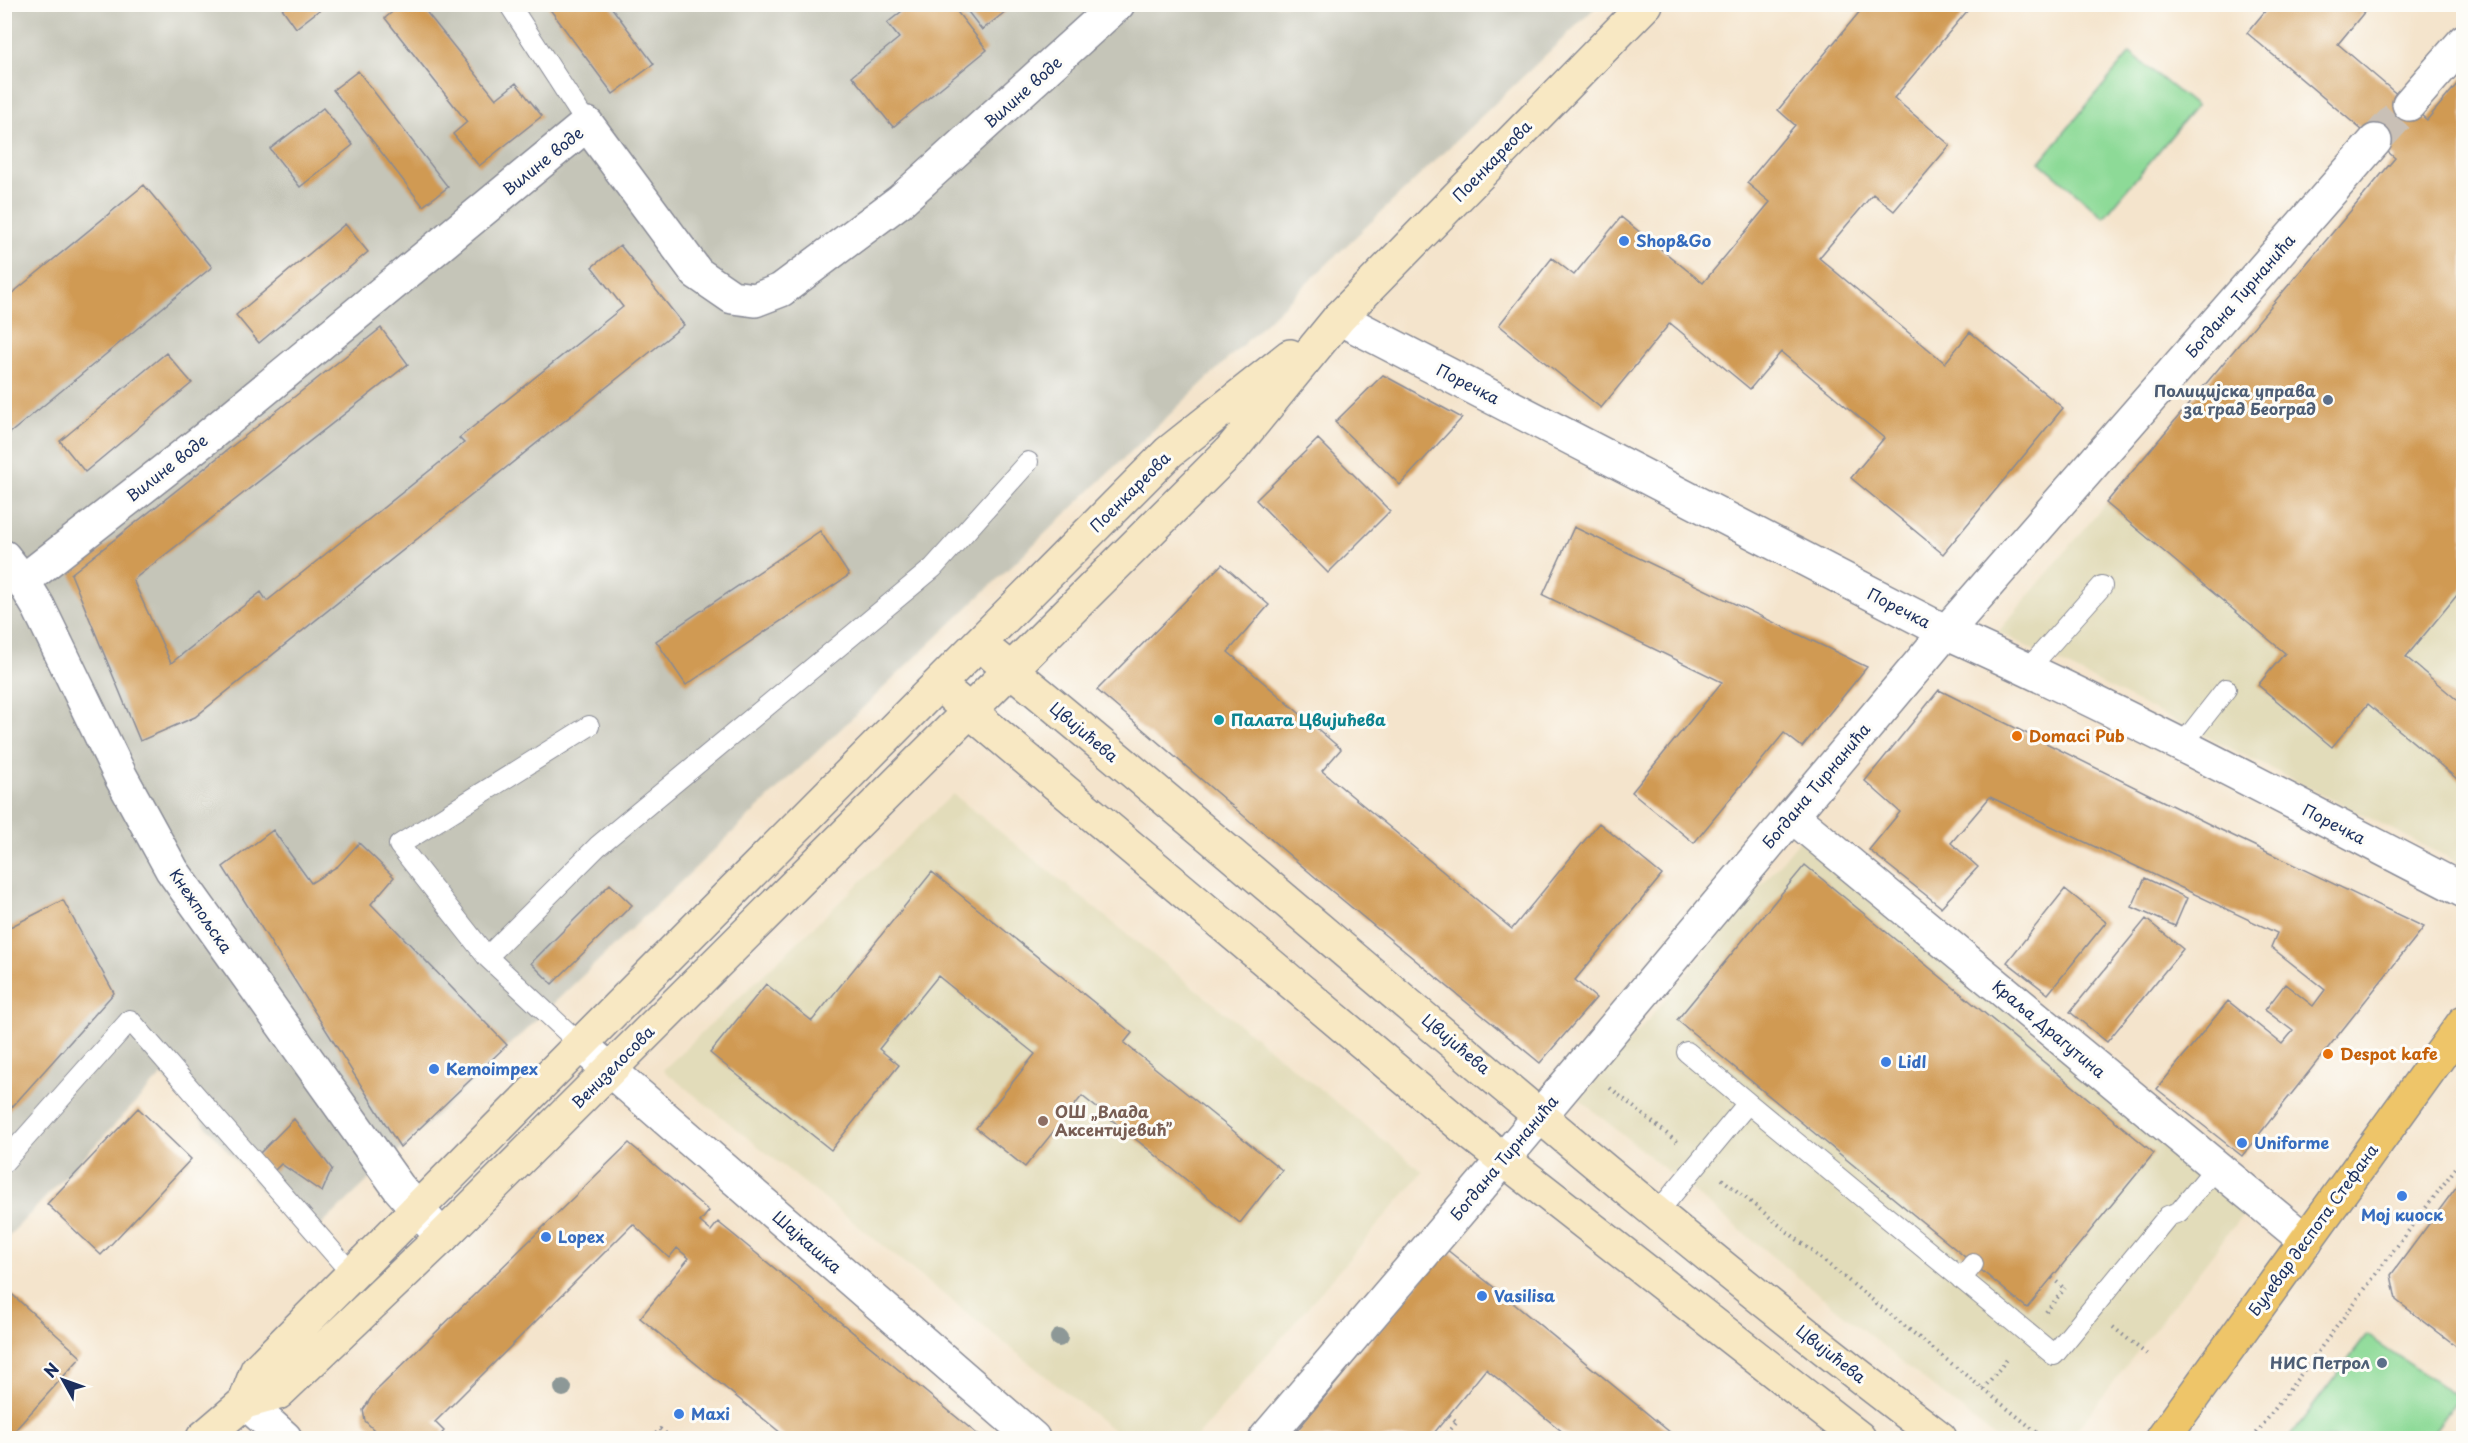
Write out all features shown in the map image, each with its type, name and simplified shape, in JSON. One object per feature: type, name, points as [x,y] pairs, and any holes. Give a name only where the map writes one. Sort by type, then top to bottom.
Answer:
[{"type":"main road","name":"Булевар деспота Стефана","points":[[2163,1438],[2463,1022]]},
{"type":"street","name":"Вилине воде","points":[[14,569],[206,438],[587,124],[697,273],[732,297],[755,300],[780,290],[900,201],[1118,4]]},
{"type":"street","name":"Поенкареова","points":[[969,711],[1231,450],[1339,318],[1646,4]]},
{"type":"street","points":[[2409,104],[2463,40]]},
{"type":"street","name":"Богдана Тирнанића","points":[[1266,1438],[1956,621],[2375,141]]},
{"type":"street","name":"Поенкареова","points":[[938,683],[1169,452],[1339,318]]},
{"type":"street","name":"Поречка","points":[[1339,318],[1956,621],[2028,669],[2182,745],[2463,891]]},
{"type":"street","name":"Кнежпољска","points":[[14,569],[39,608],[121,777],[172,870],[417,1210],[442,1237]]},
{"type":"street","name":"Цвијићева","points":[[978,643],[1657,1213],[1831,1356],[1940,1438]]},
{"type":"street","points":[[938,683],[1503,1160],[1859,1438]]},
{"type":"street","name":"Венизелосова","points":[[245,1402],[257,1370],[938,683]]},
{"type":"street","name":"Венизелосова","points":[[203,1438],[245,1402],[278,1393],[442,1237],[969,711]]},
{"type":"street","name":"Краља Драгутина","points":[[1791,816],[2306,1241]]},
{"type":"street","name":"Шајкашка","points":[[581,1045],[1033,1438]]},
{"type":"street","points":[[245,1402],[285,1438]]},
{"type":"lane","points":[[509,4],[587,124]]},
{"type":"lane","points":[[487,957],[598,846],[933,568],[1028,462]]},
{"type":"lane","points":[[2028,669],[2102,586]]},
{"type":"lane","points":[[2182,745],[2226,689]]},
{"type":"lane","points":[[581,1045],[487,957],[399,845],[589,726]]},
{"type":"lane","points":[[4,1161],[130,1020],[353,1275]]},
{"type":"lane","points":[[1687,1052],[1748,1103],[1967,1271],[2054,1355],[2169,1216],[2170,1204],[2211,1163]]},
{"type":"lane","points":[[1657,1213],[1748,1103]]},
{"type":"path","points":[[2253,1438],[2463,1158]]},
{"type":"path","points":[[1443,1438],[1458,1422],[1449,1415]]},
{"type":"path","points":[[652,1438],[660,1429],[672,1438]]},
{"type":"shaded area","points":[[5,5],[1598,5],[305,1241],[162,1075],[5,1240]]},
{"type":"shaded area","name":"Полицијска управа за град Београд","points":[[2463,77],[2463,865],[1998,632]]},
{"type":"shaded area","name":"ОШ „Влада Аксентијевић”","points":[[953,794],[1423,1172],[1196,1438],[1123,1438],[663,1070]]},
{"type":"shaded area","points":[[1800,840],[2246,1210],[2071,1438],[1996,1438],[1580,1100]]},
{"type":"green space","points":[[2130,53],[2196,106],[2104,217],[2040,162]]},
{"type":"green space","name":"НИС Петрол","points":[[2367,1335],[2459,1398],[2429,1438],[2289,1438]]},
{"type":"building","points":[[279,4],[327,4],[296,28]]},
{"type":"building","points":[[402,4],[420,4],[496,99],[516,83],[542,116],[479,166],[453,134],[467,122],[385,18]]},
{"type":"building","points":[[546,4],[609,4],[654,64],[613,94]]},
{"type":"building","points":[[911,4],[951,4],[987,50],[893,127],[852,76],[899,38],[887,23]]},
{"type":"building","points":[[962,4],[1015,4],[982,30]]},
{"type":"building","points":[[1866,4],[1973,4],[1894,98],[1950,145],[1894,211],[1873,194],[1819,258],[1945,363],[1970,332],[2063,408],[1943,554],[1851,478],[1884,438],[1781,352],[1750,389],[1670,323],[1601,408],[1499,325],[1552,258],[1574,275],[1621,217],[1703,283],[1770,202],[1747,183],[1795,125],[1778,110]]},
{"type":"building","name":"Полицијска управа за град Београд","points":[[2271,4],[2371,4],[2338,44],[2427,120],[2463,77],[2463,588],[2406,657],[2463,705],[2463,784],[2368,704],[2332,747],[2258,685],[2285,653],[2106,503],[2395,158],[2247,33]]},
{"type":"building","points":[[358,71],[448,187],[423,206],[333,90]]},
{"type":"building","points":[[323,108],[353,145],[300,187],[270,149]]},
{"type":"building","points":[[144,185],[212,267],[4,438],[4,300]]},
{"type":"building","points":[[345,224],[368,252],[259,343],[236,315]]},
{"type":"building","points":[[620,245],[684,325],[195,717],[140,741],[71,574],[381,328],[408,364],[133,580],[171,663],[261,592],[267,601],[464,443],[459,438],[623,307],[592,267]]},
{"type":"building","points":[[166,353],[192,383],[85,472],[60,441]]},
{"type":"building","points":[[1383,375],[1462,418],[1400,485],[1335,422]]},
{"type":"building","points":[[1318,439],[1390,511],[1328,573],[1256,500]]},
{"type":"building","points":[[1574,527],[1867,667],[1802,747],[1784,733],[1694,843],[1632,792],[1722,682],[1543,595]]},
{"type":"building","points":[[820,531],[849,575],[686,685],[656,641]]},
{"type":"building","points":[[1222,564],[1269,605],[1228,652],[1341,749],[1322,771],[1512,929],[1599,823],[1662,875],[1575,980],[1596,998],[1540,1063],[1322,883],[1097,690]]},
{"type":"building","points":[[1939,690],[2221,830],[2424,927],[2242,1156],[2157,1089],[2228,1001],[2282,1044],[2293,1031],[2265,1010],[2285,984],[2313,1006],[2325,990],[2271,947],[2277,933],[1990,797],[1951,843],[1978,867],[1941,907],[1869,850],[1900,812],[1865,781]]},
{"type":"building","points":[[273,830],[311,883],[338,866],[359,843],[394,877],[371,904],[507,1045],[400,1147],[223,867]]},
{"type":"building","name":"Lidl","points":[[1805,865],[2154,1153],[2027,1308],[1677,1020]]},
{"type":"building","points":[[932,872],[1132,1033],[1124,1043],[1282,1170],[1240,1223],[1082,1096],[1025,1167],[976,1128],[1035,1054],[938,976],[879,1049],[899,1065],[831,1150],[710,1053],[766,984],[812,1021]]},
{"type":"building","points":[[2145,878],[2187,898],[2175,926],[2132,907]]},
{"type":"building","points":[[610,884],[632,905],[552,984],[531,963]]},
{"type":"building","points":[[2065,889],[2106,922],[2048,994],[2007,962]]},
{"type":"building","points":[[63,900],[114,993],[4,1116],[4,930]]},
{"type":"building","points":[[2146,919],[2183,949],[2107,1042],[2070,1012]]},
{"type":"building","points":[[138,1108],[191,1159],[101,1255],[47,1204]]},
{"type":"building","points":[[294,1119],[332,1169],[322,1192],[281,1164],[274,1171],[256,1157]]},
{"type":"building","points":[[629,1143],[709,1211],[700,1222],[711,1231],[718,1222],[982,1438],[787,1438],[640,1318],[689,1258],[677,1248],[669,1258],[633,1224],[435,1422],[444,1431],[438,1438],[382,1438],[365,1421],[363,1410],[375,1392]]},
{"type":"building","points":[[2463,1178],[2463,1351],[2396,1300],[2391,1275]]},
{"type":"building","points":[[1446,1249],[1677,1438],[1570,1438],[1486,1369],[1430,1438],[1291,1438]]},
{"type":"building","points":[[4,1287],[81,1357],[8,1438],[4,1438]]},
{"type":"tunnel","points":[[2375,141],[2409,104]]},
{"type":"place","name":"Shop&Go","points":[[1624,241]]},
{"type":"place","name":"Полицијска управа за град Београд","points":[[2328,400]]},
{"type":"place","name":"Палата Цвијићева","points":[[1219,720]]},
{"type":"place","name":"Domaci Pub","points":[[2017,736]]},
{"type":"place","name":"Despot kafe","points":[[2328,1054]]},
{"type":"place","name":"Lidl","points":[[1886,1062]]},
{"type":"place","name":"Kemoimpex","points":[[434,1069]]},
{"type":"place","name":"ОШ „Влада Аксентијевић”","points":[[1043,1121]]},
{"type":"place","name":"Uniforme","points":[[2242,1143]]},
{"type":"place","name":"Мој киоск","points":[[2402,1196]]},
{"type":"place","name":"Lopex","points":[[546,1237]]},
{"type":"place","name":"Vasilisa","points":[[1482,1296]]},
{"type":"place","name":"НИС Петрол","points":[[2382,1363]]},
{"type":"place","name":"Maxi","points":[[679,1414]]}]
